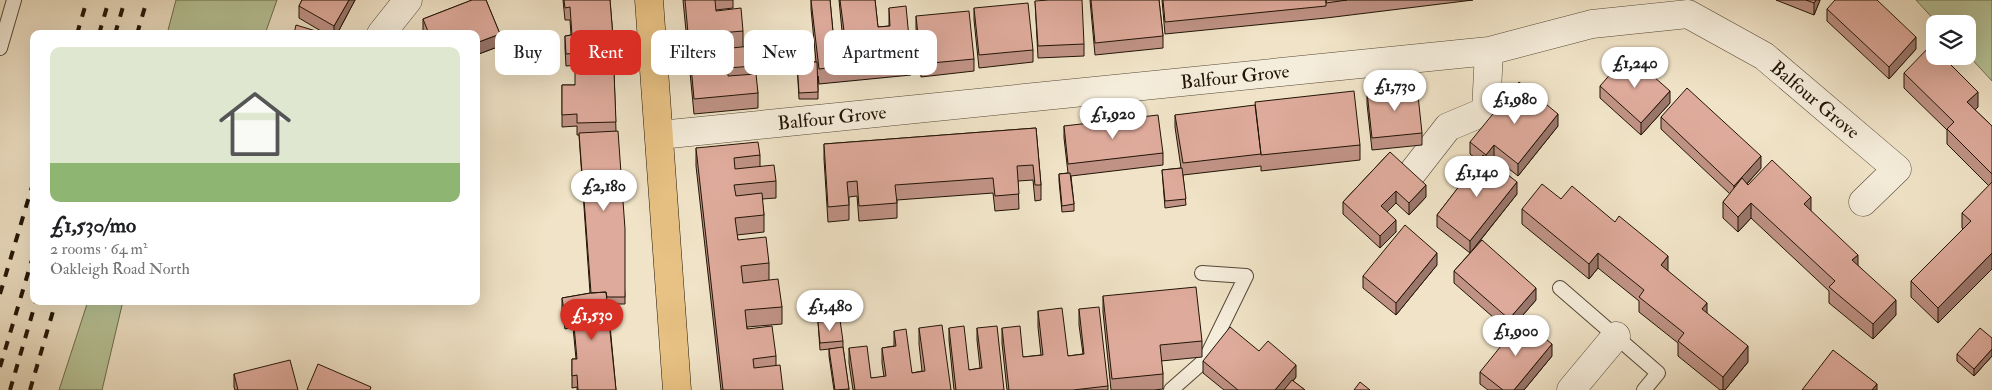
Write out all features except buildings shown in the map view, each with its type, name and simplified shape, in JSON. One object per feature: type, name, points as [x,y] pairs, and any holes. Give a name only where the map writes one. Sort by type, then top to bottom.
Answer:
[{"type":"main road","points":[[649,0],[677,390]]},
{"type":"street","points":[[384,30],[408,0]]},
{"type":"street","name":"Balfour Grove","points":[[660,135],[1489,52],[1592,24],[1691,7],[1764,56],[1897,169],[1863,202]]},
{"type":"street","points":[[1409,177],[1448,127],[1486,111],[1489,52]]},
{"type":"street","points":[[1571,390],[1616,336]]},
{"type":"lane","points":[[0,48],[14,0]]},
{"type":"lane","points":[[1171,390],[1205,360],[1246,276],[1202,274]]},
{"type":"lane","points":[[1560,288],[1658,373],[1644,390]]},
{"type":"green space","points":[[176,0],[277,0],[266,30],[168,30]]},
{"type":"green space","points":[[1916,0],[1992,0],[1992,81],[1976,64],[1976,15],[1930,15]]},
{"type":"green space","points":[[87,305],[122,305],[102,390],[59,390]]},
{"type":"railway","points":[[78,30],[87,0]]},
{"type":"railway","points":[[100,30],[109,0]]},
{"type":"railway","points":[[116,30],[125,0]]},
{"type":"railway","points":[[138,30],[147,0]]},
{"type":"railway","points":[[0,294],[30,193]]},
{"type":"railway","points":[[0,367],[30,266]]},
{"type":"railway","points":[[10,390],[35,305]]},
{"type":"railway","points":[[30,390],[55,305]]}]
